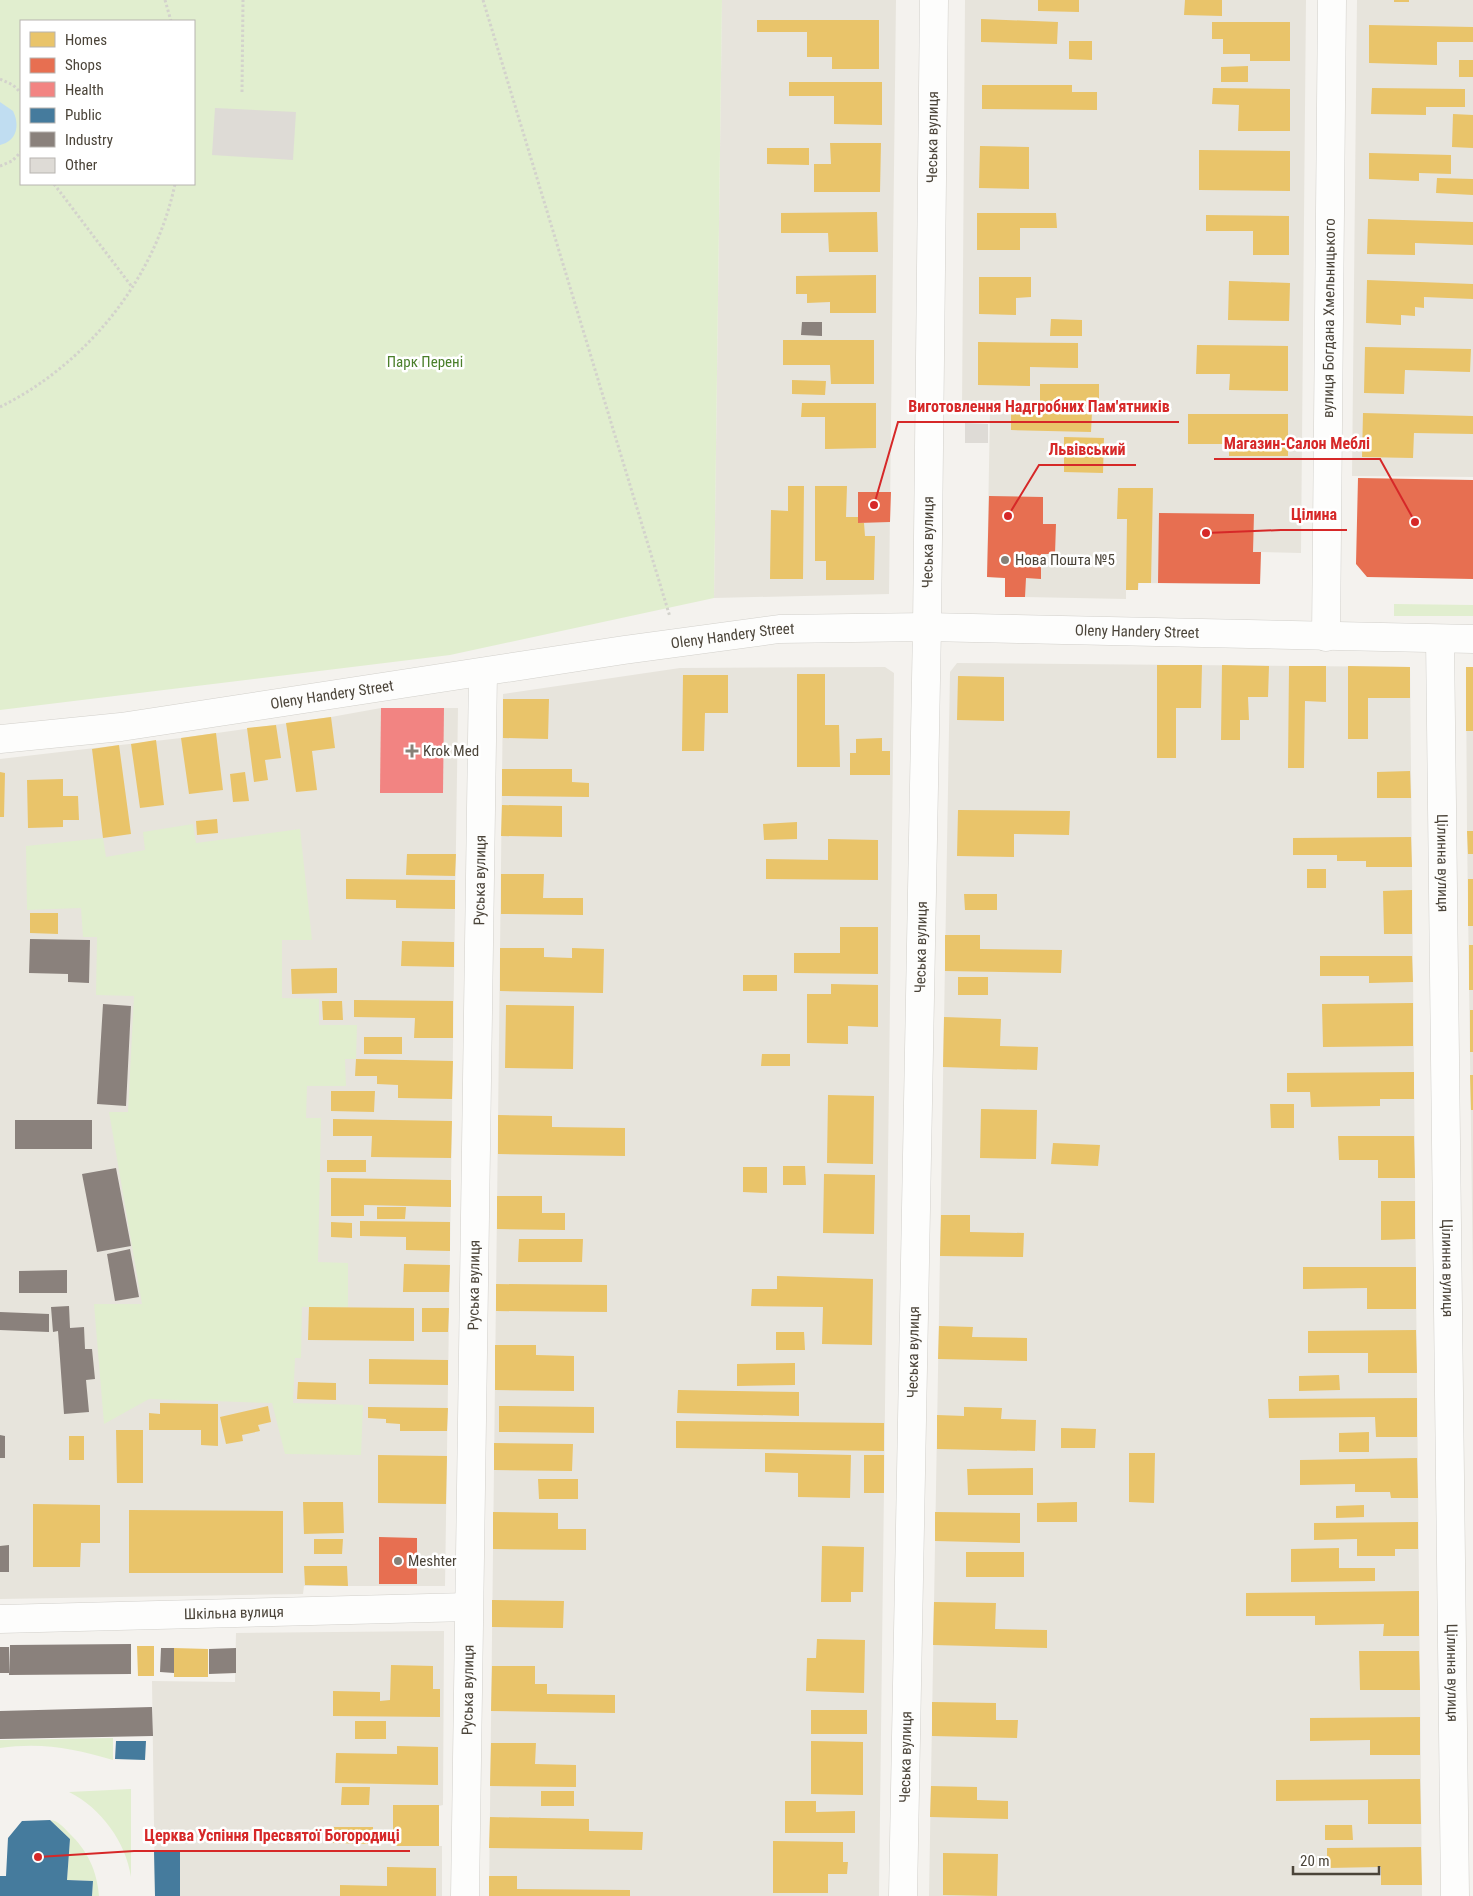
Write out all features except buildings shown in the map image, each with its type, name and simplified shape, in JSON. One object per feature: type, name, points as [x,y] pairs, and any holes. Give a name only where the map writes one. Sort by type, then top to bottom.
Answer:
[{"type":"street","name":"Чеська вулиця","points":[[903,1896],[926,627],[934,0]]},
{"type":"street","name":"вулиця Богдана Хмельницького","points":[[1326,638],[1332,0]]},
{"type":"street","name":"Oleny Handery Street","points":[[0,739],[121,727],[678,642],[779,629],[926,627],[1326,638],[1473,639]]},
{"type":"street","name":"Цілинна вулиця","points":[[1440,639],[1455,1896]]},
{"type":"street","name":"Руська вулиця","points":[[465,1896],[483,673]]},
{"type":"street","name":"Шкільна вулиця","points":[[0,1619],[468,1607]]},
{"type":"path","points":[[165,0],[171,20]]},
{"type":"path","points":[[242,92],[243,0]]},
{"type":"path","points":[[484,0],[678,642]]},
{"type":"path","points":[[0,79],[13,85],[20,92]]},
{"type":"path","points":[[0,166],[12,160],[20,153]]},
{"type":"path","points":[[55,185],[132,287]]},
{"type":"path","points":[[0,407],[48,378],[103,328],[145,266],[160,232],[175,185]]},
{"type":"shaded area","points":[[722,0],[896,0],[889,594],[714,598]]},
{"type":"shaded area","points":[[965,0],[1306,0],[1301,553],[1261,552],[1260,584],[1139,583],[1138,590],[1126,590],[1126,599],[1005,597],[1005,578],[987,577],[990,410],[962,410]]},
{"type":"shaded area","points":[[1357,0],[1473,0],[1473,477],[1352,476]]},
{"type":"shaded area","points":[[957,663],[1410,667],[1422,1896],[929,1896],[950,672]]},
{"type":"shaded area","points":[[885,667],[894,673],[879,1896],[489,1896],[503,694],[680,668]]},
{"type":"shaded area","points":[[1466,667],[1473,667],[1473,1283],[1467,831]]},
{"type":"shaded area","points":[[381,708],[458,708],[445,1586],[304,1586],[303,1594],[0,1599],[0,759],[181,738]]},
{"type":"shaded area","points":[[444,1631],[443,1805],[439,1806],[439,1846],[442,1846],[442,1896],[155,1896],[152,1681],[235,1682],[236,1633]]},
{"type":"green space","name":"Парк Перені","points":[[0,0],[722,0],[714,598],[450,655],[0,710]]},
{"type":"green space","points":[[1394,604],[1473,605],[1473,616],[1394,616]]},
{"type":"green space","points":[[193,824],[196,843],[300,829],[312,940],[282,940],[282,998],[319,999],[319,1025],[357,1025],[356,1059],[345,1059],[346,1086],[307,1086],[306,1118],[321,1118],[318,1262],[348,1263],[348,1307],[302,1307],[301,1358],[295,1358],[293,1403],[363,1405],[361,1455],[285,1454],[272,1403],[149,1399],[104,1424],[94,1304],[142,1304],[109,1112],[128,1112],[134,996],[96,995],[97,937],[83,937],[81,908],[27,910],[26,846],[103,838],[106,857],[145,850],[143,832]]},
{"type":"green space","points":[[113,1738],[113,1760],[57,1747],[15,1746],[0,1748],[0,1740]]},
{"type":"green space","points":[[131,1789],[131,1877],[124,1851],[110,1827],[91,1807],[69,1792]]},
{"type":"green space","points":[[50,1820],[63,1827],[86,1854],[94,1870],[99,1896],[92,1896],[93,1881],[67,1880],[70,1839]]},
{"type":"water","points":[[0,102],[13,111],[16,127],[10,140],[0,145]]},
{"type":"place","name":"Виготовлення Надгробних Пам'ятників","points":[[874,505]]},
{"type":"place","name":"Львівський","points":[[1008,516]]},
{"type":"place","name":"Магазин-Салон Меблі","points":[[1415,522]]},
{"type":"place","name":"Цілина","points":[[1206,533]]},
{"type":"place","name":"Нова Пошта №5","points":[[1005,560]]},
{"type":"place","name":"Krok Med","points":[[412,751]]},
{"type":"place","name":"Meshter","points":[[398,1561]]},
{"type":"place","name":"Церква Успіння Пресвятої Богородиці","points":[[38,1857]]}]
